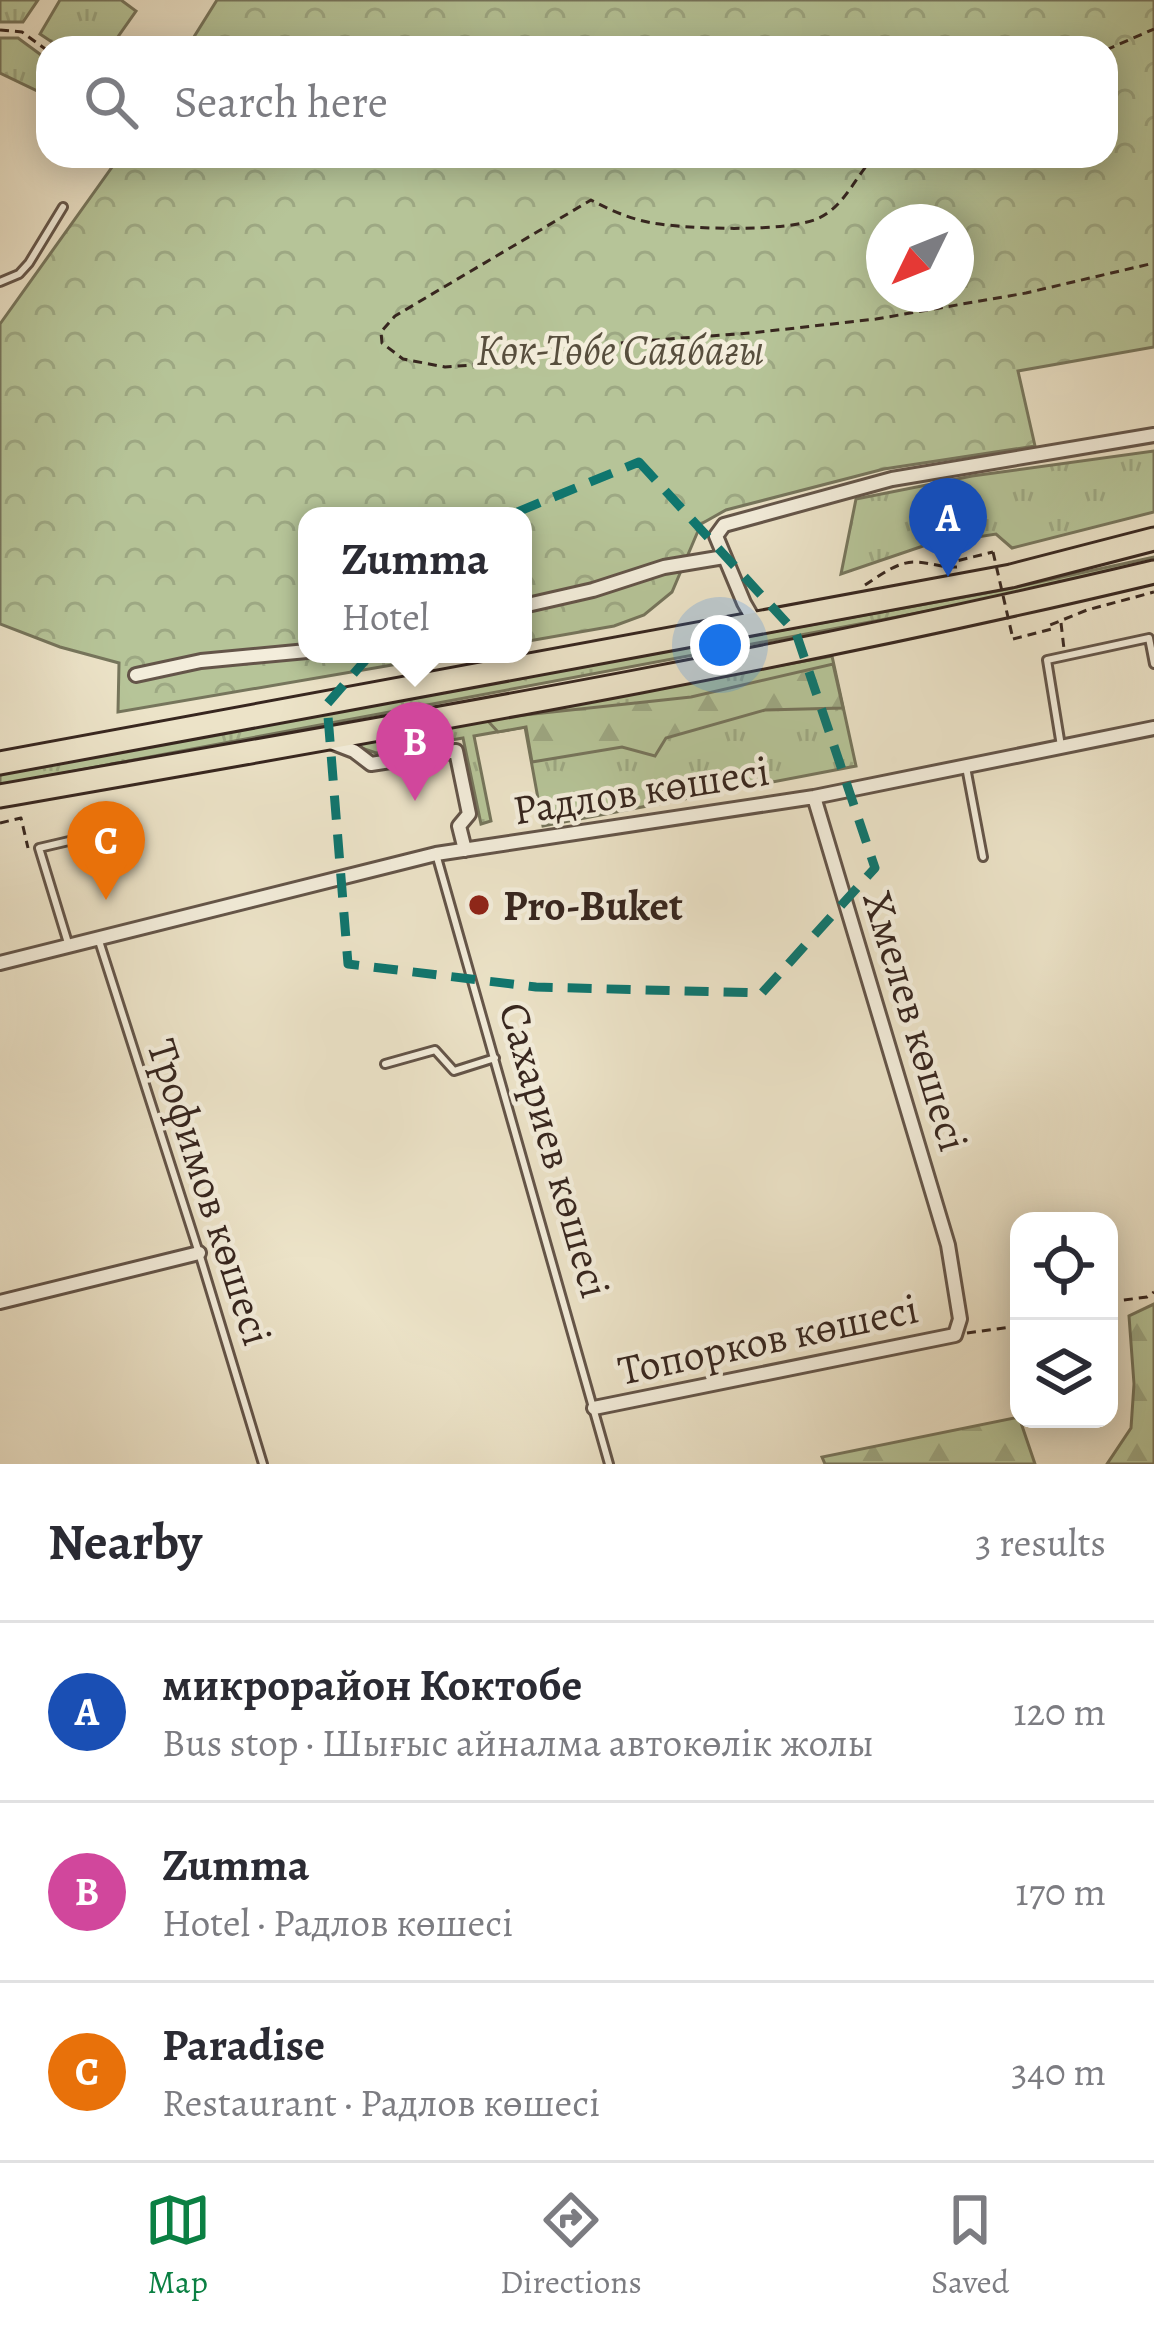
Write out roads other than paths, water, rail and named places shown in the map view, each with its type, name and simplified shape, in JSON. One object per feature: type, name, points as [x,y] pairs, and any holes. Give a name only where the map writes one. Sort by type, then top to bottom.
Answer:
[{"type":"main road","points":[[0,763],[1011,576],[1154,539]]},
{"type":"main road","points":[[0,796],[751,660],[1154,572]]},
{"type":"street","points":[[754,622],[716,536],[724,525],[892,479],[1154,435]]},
{"type":"street","points":[[532,604],[664,567],[724,557]]},
{"type":"street","points":[[136,674],[298,652]]},
{"type":"street","name":"Радлов көшесі","points":[[0,963],[436,854],[814,797],[1154,728]]},
{"type":"street","points":[[321,738],[371,764],[456,751],[470,814],[459,826],[466,850]]},
{"type":"street","name":"Хмелев көшесі","points":[[814,797],[948,1245],[960,1319],[955,1335]]},
{"type":"street","points":[[0,1302],[199,1253]]},
{"type":"street","name":"Топорков көшесі","points":[[594,1408],[955,1335]]},
{"type":"lane","points":[[0,282],[19,274],[29,263],[63,207]]},
{"type":"lane","points":[[1061,748],[1047,659],[1149,638],[1154,664]]},
{"type":"lane","points":[[966,766],[983,857]]},
{"type":"lane","points":[[69,946],[39,848],[99,834]]},
{"type":"lane","name":"Сахариев көшесі","points":[[436,854],[609,1464]]},
{"type":"lane","name":"Трофимов көшесі","points":[[98,939],[262,1464]]},
{"type":"lane","points":[[385,1064],[435,1051],[454,1070],[494,1058]]},
{"type":"place","name":"микрорайон Коктобе","points":[[948,577]]},
{"type":"place","name":"Zumma","points":[[415,801]]},
{"type":"place","name":"Paradise","points":[[106,900]]},
{"type":"place","name":"Pro-Buket","points":[[479,905]]},
{"type":"park label","name":"Көк-Төбе Саябағы","points":[[620,349]]}]
